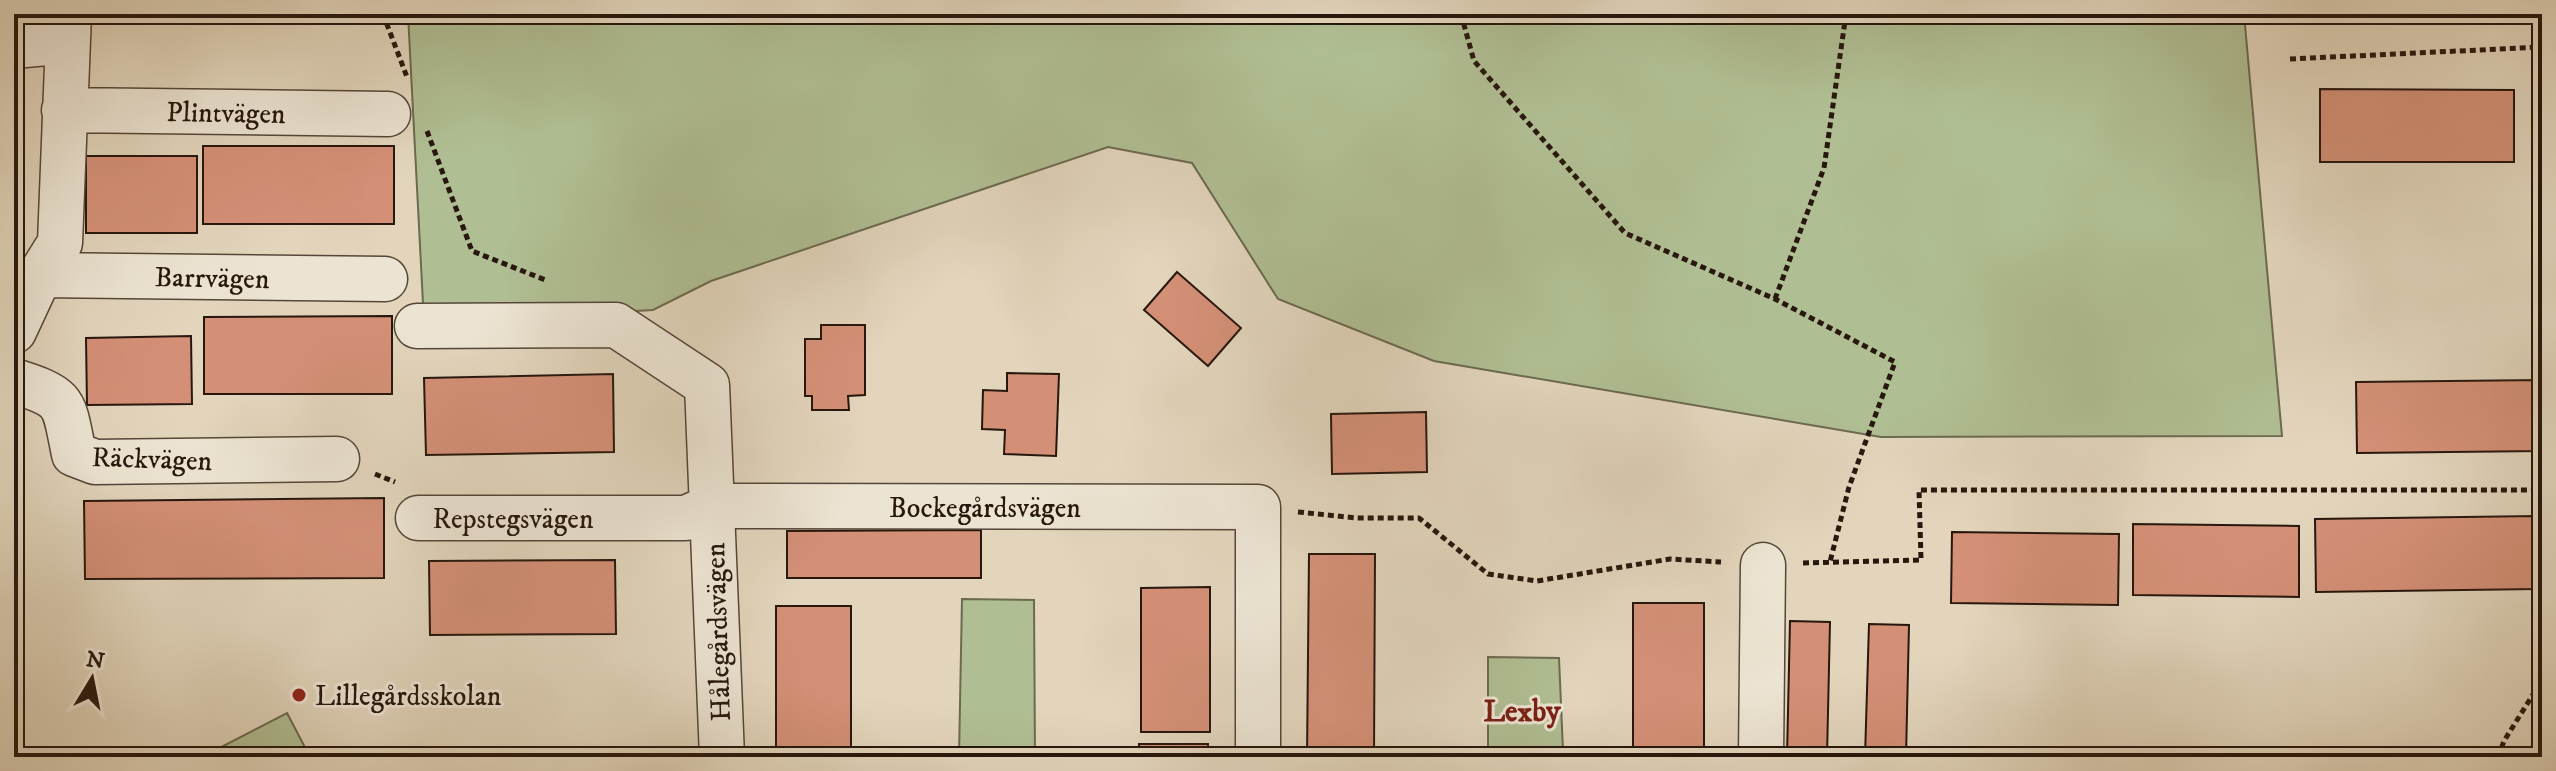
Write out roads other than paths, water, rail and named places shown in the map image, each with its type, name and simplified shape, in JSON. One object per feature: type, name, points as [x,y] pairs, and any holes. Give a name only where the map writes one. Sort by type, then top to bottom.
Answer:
[{"type":"street","points":[[14,46],[68,28],[60,243],[40,275],[14,331]]},
{"type":"street","name":"Plintvägen","points":[[64,110],[408,109]]},
{"type":"street","name":"Barrvägen","points":[[40,275],[385,279]]},
{"type":"street","name":"Hålegårdsvägen","points":[[417,326],[616,325],[707,385],[722,757]]},
{"type":"street","name":"Räckvägen","points":[[14,381],[56,398],[64,409],[74,454],[95,462],[337,459]]},
{"type":"street","name":"Bockegårdsvägen","points":[[713,506],[1258,507],[1258,757]]},
{"type":"street","name":"Repstegsvägen","points":[[418,518],[686,518],[713,506]]},
{"type":"street","points":[[1761,757],[1763,565]]},
{"type":"place","name":"Lillegårdsskolan","points":[[299,695]]},
{"type":"district","name":"Lexby","points":[[1522,711]]}]
